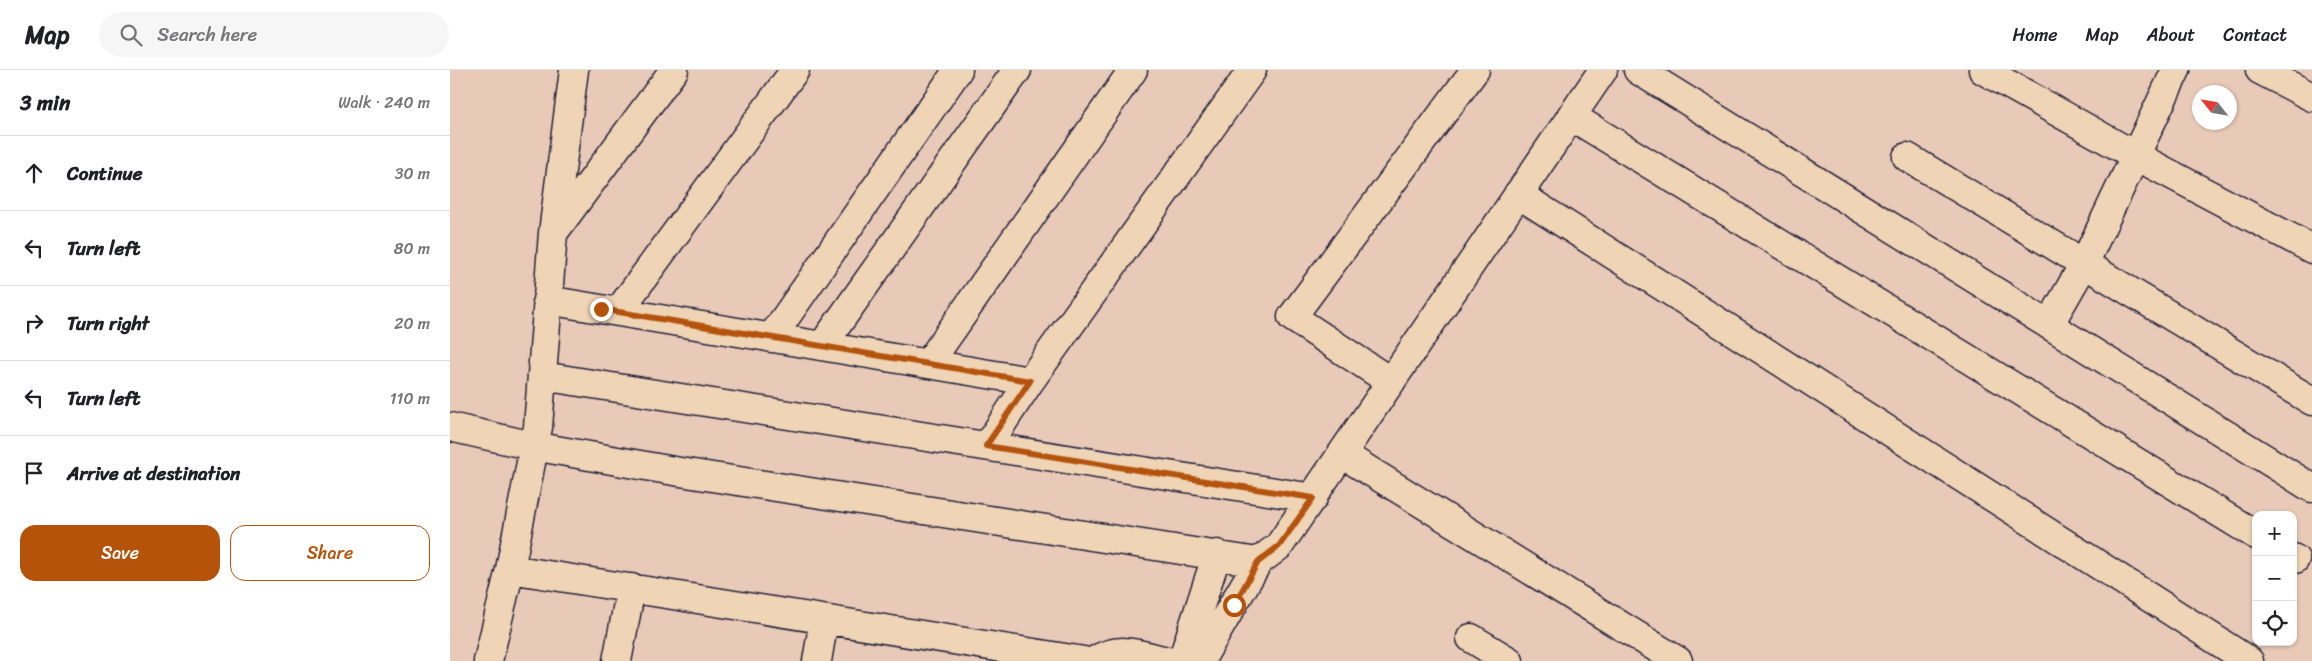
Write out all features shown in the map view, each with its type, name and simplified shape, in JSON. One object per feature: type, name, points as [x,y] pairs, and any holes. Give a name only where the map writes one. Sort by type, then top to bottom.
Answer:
[{"type":"street","points":[[488,661],[510,569],[538,427],[553,233],[574,70]]},
{"type":"street","points":[[553,233],[674,70]]},
{"type":"street","points":[[618,312],[795,70]]},
{"type":"street","points":[[771,338],[958,70]]},
{"type":"street","points":[[822,346],[1017,70]]},
{"type":"street","points":[[928,364],[1133,70]]},
{"type":"street","points":[[986,446],[1030,381],[1252,70]]},
{"type":"street","points":[[1391,382],[1292,317],[1476,70]]},
{"type":"street","points":[[1200,661],[1258,562],[1279,546],[1313,498],[1603,70]]},
{"type":"street","points":[[1638,70],[2312,488]]},
{"type":"street","points":[[1983,70],[2136,156],[2312,249]]},
{"type":"street","points":[[2048,325],[2084,264],[2176,70]]},
{"type":"street","points":[[2260,70],[2312,97]]},
{"type":"street","points":[[1571,116],[2252,533]]},
{"type":"street","points":[[1907,158],[2312,401]]},
{"type":"street","points":[[1518,194],[2249,661]]},
{"type":"street","points":[[548,300],[1030,381]]},
{"type":"street","points":[[542,376],[1313,498]]},
{"type":"street","points":[[450,427],[533,446],[674,471],[1217,554],[1258,562]]},
{"type":"street","points":[[1342,454],[1678,661]]},
{"type":"street","points":[[1182,661],[1217,554]]},
{"type":"street","points":[[510,569],[1043,658],[1084,661]]},
{"type":"street","points":[[616,661],[631,588]]},
{"type":"street","points":[[817,661],[824,620]]},
{"type":"street","points":[[1470,638],[1509,661]]},
{"type":"street","points":[[1094,661],[1106,653],[1117,650],[1167,661]]},
{"type":"route","points":[[601,309],[1030,381],[986,446],[1313,498],[1279,546],[1258,562],[1234,605]]}]
